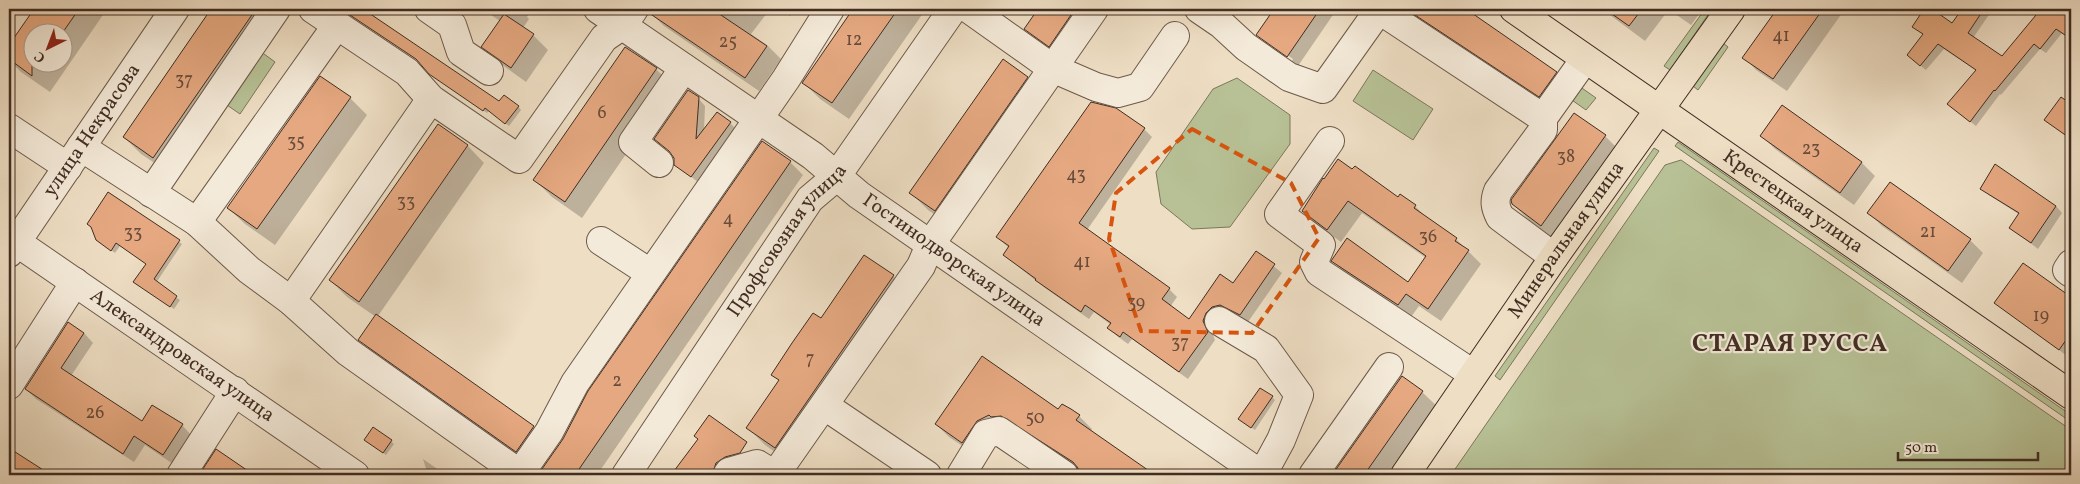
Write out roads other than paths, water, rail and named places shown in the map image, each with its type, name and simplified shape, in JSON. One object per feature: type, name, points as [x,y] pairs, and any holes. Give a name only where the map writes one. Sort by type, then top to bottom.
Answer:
[{"type":"main road","name":"Крестецкая улица","points":[[1514,9],[1658,110],[2069,389]]},
{"type":"main road","name":"Минеральная улица","points":[[1406,475],[1554,257],[1731,9]]},
{"type":"street","name":"улица Некрасова","points":[[11,244],[75,157],[175,9]]},
{"type":"street","points":[[151,193],[276,9]]},
{"type":"street","points":[[313,9],[407,72],[431,99],[519,159],[604,38],[628,17]]},
{"type":"street","points":[[428,9],[452,25],[460,52],[489,71]]},
{"type":"street","name":"Гостинодворская улица","points":[[598,9],[628,17],[684,68],[813,156],[836,177],[930,245],[1262,475]]},
{"type":"street","points":[[9,128],[151,193],[197,222],[249,270],[291,300],[348,352],[525,473],[575,383],[759,118],[830,9]]},
{"type":"street","name":"Профсоюзная улица","points":[[626,475],[810,199],[836,177],[953,9]]},
{"type":"street","points":[[969,9],[1052,68],[1096,87],[1118,93],[1140,86],[1175,36]]},
{"type":"street","points":[[727,475],[729,472],[757,464],[775,475],[921,266],[930,245],[1094,9]]},
{"type":"street","points":[[1217,14],[1246,47],[1289,77],[1323,89],[1378,9],[1543,118]]},
{"type":"street","points":[[197,222],[337,25]]},
{"type":"street","points":[[1554,257],[1500,216],[1496,209],[1495,200],[1498,191],[1543,130],[1543,118],[1585,59]]},
{"type":"street","points":[[660,162],[633,142],[684,68]]},
{"type":"street","points":[[291,300],[431,99]]},
{"type":"street","points":[[1330,141],[1279,214],[1322,245],[1314,262],[1319,272],[1473,374]]},
{"type":"street","points":[[601,241],[650,273]]},
{"type":"street","name":"Александровская улица","points":[[11,244],[75,282],[355,475]]},
{"type":"street","points":[[9,384],[75,282]]},
{"type":"street","points":[[1219,321],[1266,350],[1299,395],[1281,440],[1262,475]]},
{"type":"street","points":[[1312,475],[1389,367]]},
{"type":"street","points":[[181,475],[235,391]]},
{"type":"street","points":[[825,406],[927,475]]},
{"type":"street","points":[[960,475],[986,434],[999,431],[1064,475]]},
{"type":"district","name":"СТАРАЯ РУССА","points":[[1790,344]]}]
